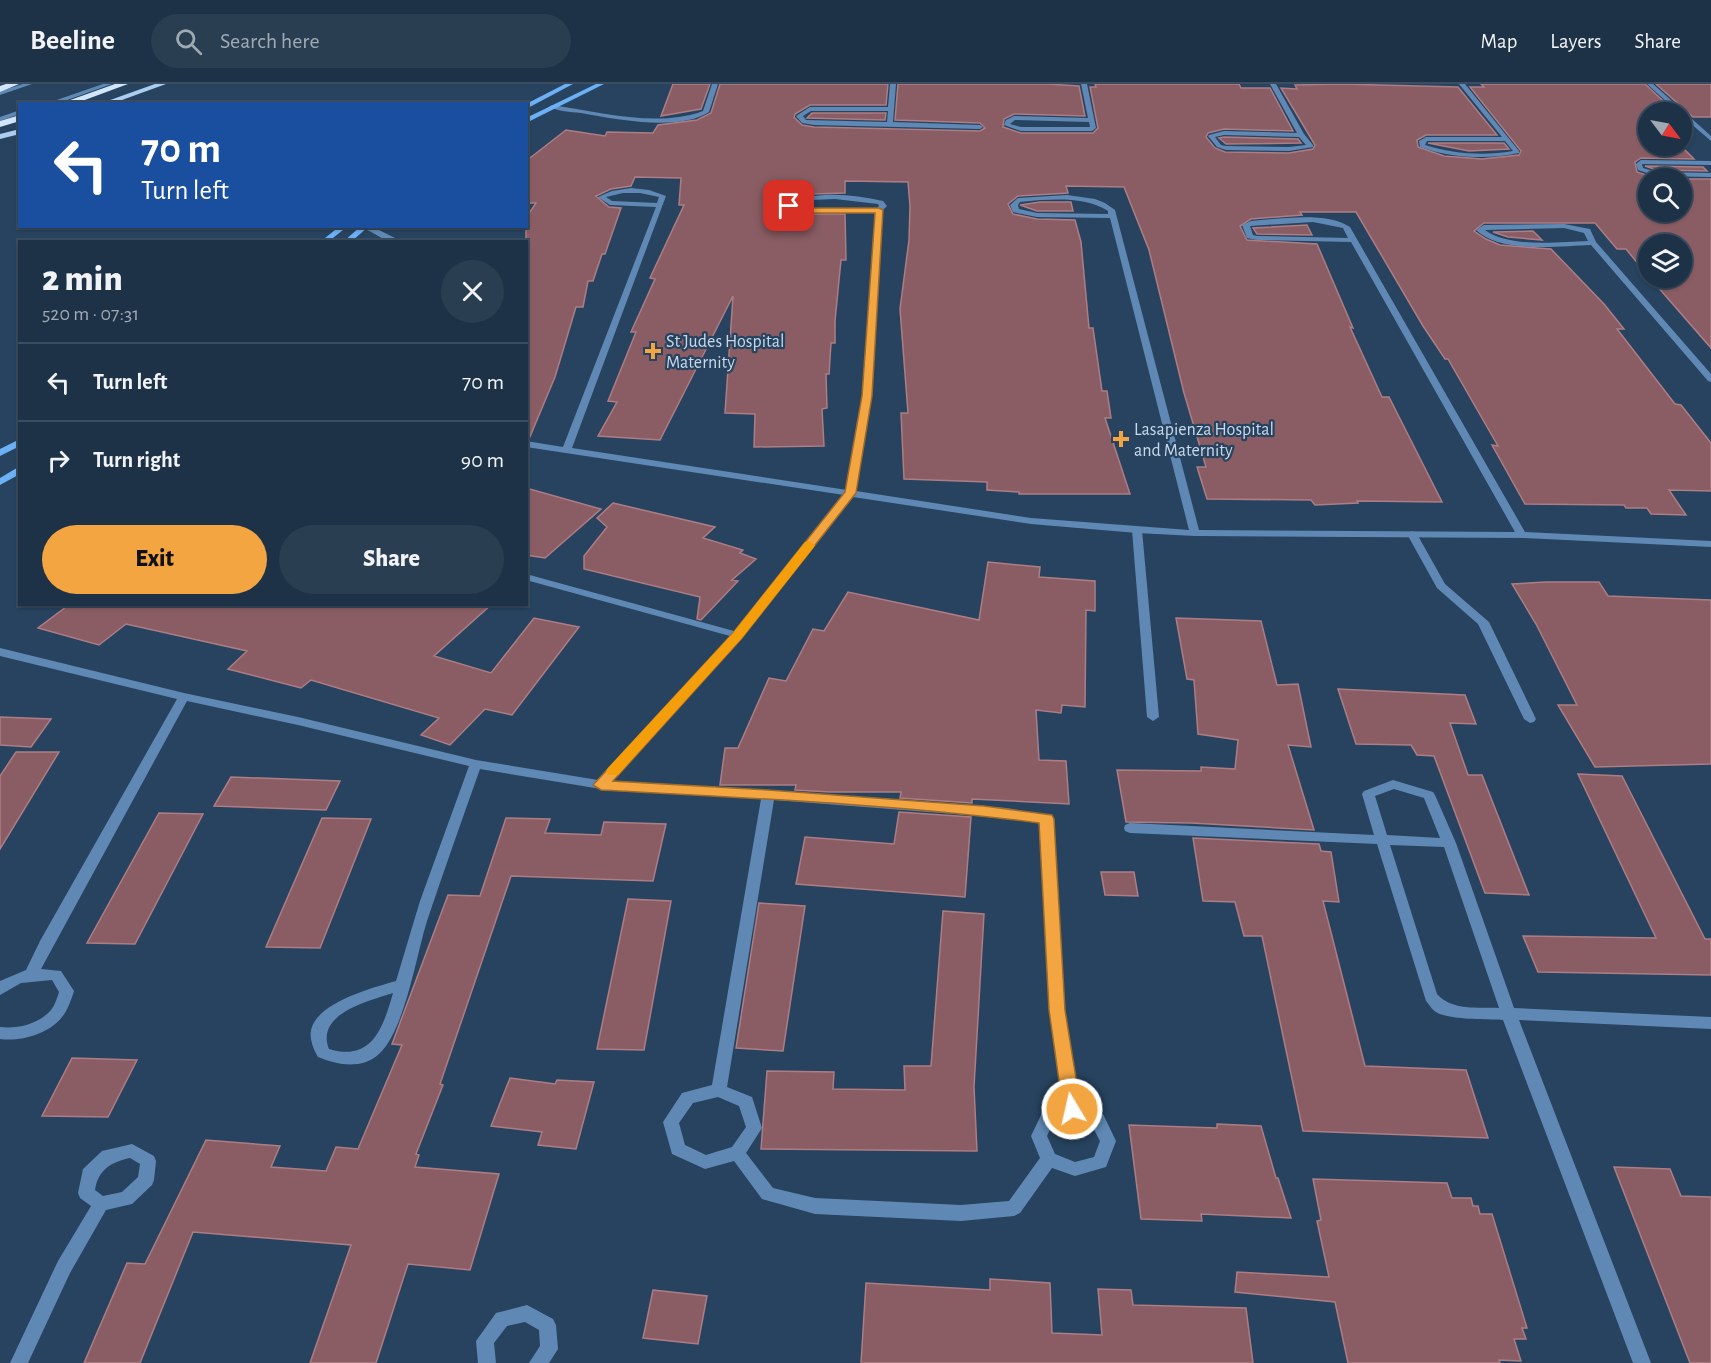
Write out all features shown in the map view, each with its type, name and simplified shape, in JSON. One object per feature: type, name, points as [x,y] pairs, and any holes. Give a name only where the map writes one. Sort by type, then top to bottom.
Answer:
[{"type":"highway","points":[[0,91],[15,84]]},
{"type":"highway","points":[[69,102],[124,84]]},
{"type":"highway","points":[[0,124],[18,119]]},
{"type":"main road","points":[[108,102],[162,84]]},
{"type":"main road","points":[[0,137],[18,132]]},
{"type":"street","points":[[0,91],[29,84]]},
{"type":"street","points":[[54,102],[109,84]]},
{"type":"street","points":[[528,107],[570,84]]},
{"type":"street","points":[[528,120],[601,84]]},
{"type":"street","points":[[552,107],[612,116],[687,119],[706,112],[715,84]]},
{"type":"street","points":[[890,124],[893,84]]},
{"type":"street","points":[[1084,84],[1092,120],[1093,128],[1090,130],[1021,129],[1007,124],[1014,118],[1092,120]]},
{"type":"street","points":[[1273,84],[1301,135],[1311,146],[1289,149],[1226,148],[1219,146],[1211,136],[1224,133],[1301,135]]},
{"type":"street","points":[[1462,84],[1517,152],[1461,154],[1422,146],[1422,141],[1426,139],[1506,139]]},
{"type":"street","points":[[1650,84],[1711,140]]},
{"type":"street","points":[[891,109],[810,109],[800,116],[804,122],[814,123],[980,127]]},
{"type":"street","points":[[0,119],[18,113]]},
{"type":"street","points":[[1711,163],[1641,162],[1638,164],[1640,169],[1650,173],[1711,175]]},
{"type":"street","points":[[566,451],[660,206],[663,196],[656,193],[617,192],[600,197],[610,203],[660,206]]},
{"type":"street","points":[[601,785],[737,635],[851,493],[867,396],[879,210],[883,206],[881,202],[832,197],[802,198],[789,206],[795,210],[879,210]]},
{"type":"street","points":[[1112,216],[1037,215],[1016,210],[1014,205],[1017,200],[1035,198],[1094,200],[1104,203],[1111,210],[1195,533]]},
{"type":"street","points":[[1353,240],[1257,238],[1250,236],[1246,225],[1324,221],[1346,227],[1522,535]]},
{"type":"street","points":[[1593,243],[1507,242],[1485,236],[1480,230],[1484,227],[1578,228],[1587,231],[1593,243],[1711,379]]},
{"type":"street","points":[[326,240],[342,228]]},
{"type":"street","points":[[349,240],[365,228]]},
{"type":"street","points":[[368,228],[392,240]]},
{"type":"street","points":[[0,453],[18,443]]},
{"type":"street","points":[[528,444],[1031,521],[1137,530],[1195,533],[1522,535],[1711,543]]},
{"type":"street","points":[[0,482],[18,470]]},
{"type":"street","points":[[1137,530],[1153,717]]},
{"type":"street","points":[[1412,534],[1441,586],[1483,622],[1530,719]]},
{"type":"street","points":[[528,578],[737,635]]},
{"type":"street","points":[[0,652],[476,764],[601,785],[1007,813],[1046,819],[1057,1010],[1072,1109]]},
{"type":"street","points":[[31,974],[184,697]]},
{"type":"street","points":[[401,985],[345,1004],[323,1021],[317,1036],[322,1053],[339,1059],[360,1057],[376,1048],[386,1033],[401,985],[412,945],[476,764]]},
{"type":"street","points":[[1642,1363],[1509,1014],[1449,843],[1429,795],[1393,784],[1368,794],[1431,997],[1441,1008],[1461,1012],[1509,1014],[1711,1023]]},
{"type":"street","points":[[719,1090],[768,795]]},
{"type":"street","points":[[1130,828],[1449,843]]},
{"type":"street","points":[[0,1033],[31,1030],[45,1023],[57,1012],[67,991],[56,975],[31,974],[1,986]]},
{"type":"street","points":[[719,1090],[746,1102],[754,1128],[737,1153],[705,1162],[678,1149],[671,1122],[688,1098],[719,1090]]},
{"type":"street","points":[[1072,1109],[1097,1119],[1108,1141],[1100,1162],[1075,1169],[1049,1159],[1038,1136],[1049,1116],[1072,1109]]},
{"type":"street","points":[[737,1153],[768,1194],[815,1206],[961,1213],[1014,1208],[1049,1159]]},
{"type":"street","points":[[19,1363],[64,1267],[101,1204]]},
{"type":"street","points":[[487,1363],[485,1341],[496,1326],[502,1319],[527,1313],[547,1325],[549,1349],[538,1363]]},
{"type":"building","points":[[673,84],[710,84],[701,109],[661,116]]},
{"type":"building","points":[[720,84],[888,84],[886,105],[810,105],[794,117],[802,125],[814,127],[980,131],[985,128],[980,123],[895,120],[898,84],[1048,84],[1079,86],[1085,116],[1014,114],[1004,119],[1003,127],[1021,133],[1093,133],[1098,128],[1090,87],[1096,87],[1095,84],[1239,84],[1241,88],[1270,88],[1293,131],[1224,129],[1208,133],[1206,137],[1215,148],[1225,152],[1289,153],[1313,149],[1315,145],[1281,88],[1297,89],[1295,85],[1341,84],[1458,87],[1497,135],[1426,135],[1417,140],[1418,147],[1444,156],[1482,159],[1519,155],[1521,151],[1470,87],[1484,87],[1481,84],[1645,84],[1664,102],[1638,102],[1638,156],[1691,156],[1694,159],[1641,158],[1635,162],[1638,172],[1638,222],[1692,222],[1692,179],[1711,179],[1711,348],[1659,288],[1692,288],[1692,234],[1638,234],[1638,264],[1626,249],[1617,249],[1595,223],[1484,223],[1474,231],[1500,245],[1551,249],[1604,304],[1624,329],[1617,329],[1675,404],[1681,405],[1711,443],[1711,491],[1669,490],[1686,515],[1651,514],[1647,508],[1626,508],[1624,505],[1525,504],[1492,445],[1498,446],[1448,359],[1445,359],[1423,326],[1356,212],[1300,212],[1302,215],[1251,219],[1240,226],[1247,240],[1317,244],[1353,328],[1350,327],[1382,397],[1389,397],[1442,502],[1357,501],[1358,503],[1315,505],[1311,500],[1207,499],[1197,467],[1206,467],[1184,393],[1149,250],[1124,187],[1066,186],[1068,193],[1018,196],[1008,204],[1013,214],[1037,219],[1075,220],[1081,242],[1089,328],[1093,328],[1102,391],[1107,391],[1111,418],[1105,418],[1130,494],[1019,494],[1019,492],[987,490],[987,482],[904,479],[901,413],[908,413],[900,309],[909,240],[908,182],[845,181],[845,193],[811,194],[787,200],[783,205],[795,214],[845,214],[846,260],[841,260],[835,343],[831,343],[829,374],[826,374],[827,408],[822,409],[824,446],[754,447],[755,414],[725,413],[733,296],[660,440],[598,436],[617,402],[608,401],[636,332],[631,332],[655,279],[650,278],[684,205],[679,205],[681,178],[635,177],[631,186],[611,189],[596,196],[609,207],[621,208],[593,281],[588,281],[583,307],[576,307],[555,377],[528,439],[528,240],[526,240],[526,228],[528,228],[528,215],[536,203],[528,203],[528,159],[566,130],[605,136],[607,132],[653,133],[658,125],[697,120],[711,113]]},
{"type":"building","points":[[1656,84],[1711,84],[1711,117],[1693,117],[1692,102],[1676,102]]},
{"type":"building","points":[[812,113],[886,113],[885,120],[807,118]]},
{"type":"building","points":[[1219,138],[1298,139],[1301,143],[1226,144]]},
{"type":"building","points":[[1428,143],[1504,143],[1509,149],[1469,151]]},
{"type":"building","points":[[1645,166],[1703,167],[1707,171],[1692,171],[1692,168]]},
{"type":"building","points":[[1040,202],[1071,202],[1073,211],[1037,211],[1020,205]]},
{"type":"building","points":[[1307,225],[1312,235],[1257,234],[1253,228]]},
{"type":"building","points":[[1533,231],[1542,240],[1508,237],[1493,232]]},
{"type":"building","points":[[528,489],[601,509],[545,558],[528,555]]},
{"type":"building","points":[[613,503],[715,527],[703,538],[743,550],[740,553],[756,559],[732,580],[738,581],[701,620],[697,619],[700,597],[584,569],[584,556],[607,527],[597,518]]},
{"type":"building","points":[[988,562],[1040,567],[1039,577],[1095,581],[1095,611],[1086,610],[1085,707],[1062,705],[1061,713],[1036,710],[1039,760],[1066,761],[1069,804],[972,799],[972,803],[900,798],[901,792],[795,790],[796,785],[720,785],[725,748],[738,748],[769,678],[786,681],[813,629],[824,631],[848,592],[979,620]]},
{"type":"building","points":[[1599,582],[1608,596],[1711,600],[1711,764],[1595,767],[1558,705],[1577,705],[1536,624],[1512,584]]},
{"type":"building","points":[[67,606],[490,606],[434,656],[491,673],[534,618],[579,627],[512,715],[485,709],[450,745],[421,735],[439,718],[311,680],[301,688],[228,669],[247,651],[126,624],[99,645],[38,628]]},
{"type":"building","points":[[1176,618],[1261,621],[1277,685],[1298,684],[1311,747],[1288,745],[1314,830],[1126,822],[1117,770],[1201,771],[1201,767],[1235,769],[1238,740],[1198,734],[1194,680],[1187,679]]},
{"type":"building","points":[[1338,689],[1465,695],[1476,724],[1450,723],[1468,775],[1482,775],[1529,895],[1485,893],[1434,756],[1417,755],[1411,745],[1356,744]]},
{"type":"building","points":[[0,717],[51,719],[31,747],[0,745]]},
{"type":"building","points":[[16,752],[59,752],[0,849],[0,776]]},
{"type":"building","points":[[1578,774],[1622,776],[1705,939],[1711,939],[1711,975],[1538,972],[1523,936],[1656,938]]},
{"type":"building","points":[[231,777],[340,781],[326,810],[214,806]]},
{"type":"building","points":[[899,812],[971,817],[965,897],[796,884],[805,837],[894,844]]},
{"type":"building","points":[[159,813],[203,814],[135,944],[87,943]]},
{"type":"building","points":[[322,818],[371,819],[320,948],[266,947]]},
{"type":"building","points":[[506,818],[550,819],[545,833],[601,835],[604,822],[666,824],[653,881],[511,876],[440,1084],[443,1085],[416,1154],[419,1155],[415,1167],[499,1174],[470,1270],[408,1264],[376,1363],[310,1363],[351,1245],[193,1232],[140,1363],[84,1363],[127,1263],[145,1264],[206,1140],[280,1146],[271,1167],[326,1171],[336,1147],[358,1149],[402,1045],[392,1044],[448,895],[480,896]]},
{"type":"building","points":[[1193,838],[1319,844],[1321,851],[1331,852],[1339,902],[1323,901],[1365,1066],[1466,1070],[1488,1138],[1303,1131],[1262,936],[1244,936],[1235,902],[1203,901]]},
{"type":"building","points":[[1101,872],[1134,872],[1138,896],[1105,895]]},
{"type":"building","points":[[628,899],[671,901],[644,1050],[597,1049]]},
{"type":"building","points":[[759,903],[805,906],[783,1051],[736,1048]]},
{"type":"building","points":[[943,911],[984,914],[974,1087],[977,1151],[761,1149],[767,1071],[834,1072],[833,1089],[905,1090],[904,1066],[931,1066]]},
{"type":"building","points":[[72,1058],[137,1060],[108,1117],[42,1116]]},
{"type":"building","points":[[510,1078],[555,1084],[557,1080],[594,1082],[576,1149],[538,1145],[542,1132],[491,1126]]},
{"type":"building","points":[[1217,1124],[1261,1126],[1276,1178],[1278,1178],[1291,1218],[1201,1214],[1202,1221],[1141,1219],[1129,1125],[1217,1128]]},
{"type":"building","points":[[1614,1167],[1670,1169],[1681,1196],[1711,1197],[1711,1363],[1690,1363]]},
{"type":"building","points":[[1313,1179],[1447,1183],[1452,1198],[1471,1198],[1473,1206],[1478,1206],[1480,1214],[1492,1214],[1527,1328],[1522,1328],[1526,1339],[1514,1339],[1521,1361],[1348,1363],[1335,1302],[1235,1292],[1237,1272],[1329,1277],[1317,1221],[1321,1220]]},
{"type":"building","points":[[990,1279],[1050,1283],[1052,1333],[1102,1335],[1098,1289],[1131,1290],[1133,1305],[1246,1308],[1253,1363],[861,1363],[866,1283],[990,1290]]},
{"type":"building","points":[[653,1290],[707,1296],[698,1344],[643,1338]]},
{"type":"slow traffic","points":[[613,771],[737,635],[809,545]]},
{"type":"place","name":"St Judes Hospital Maternity","points":[[653,351]]},
{"type":"place","name":"Lasapienza Hospital and Maternity","points":[[1121,439]]},
{"type":"route","points":[[789,206],[795,210],[838,212],[879,210],[867,396],[851,493],[737,635],[601,785],[984,811],[1046,819],[1050,852],[1057,1010],[1072,1109]]}]
